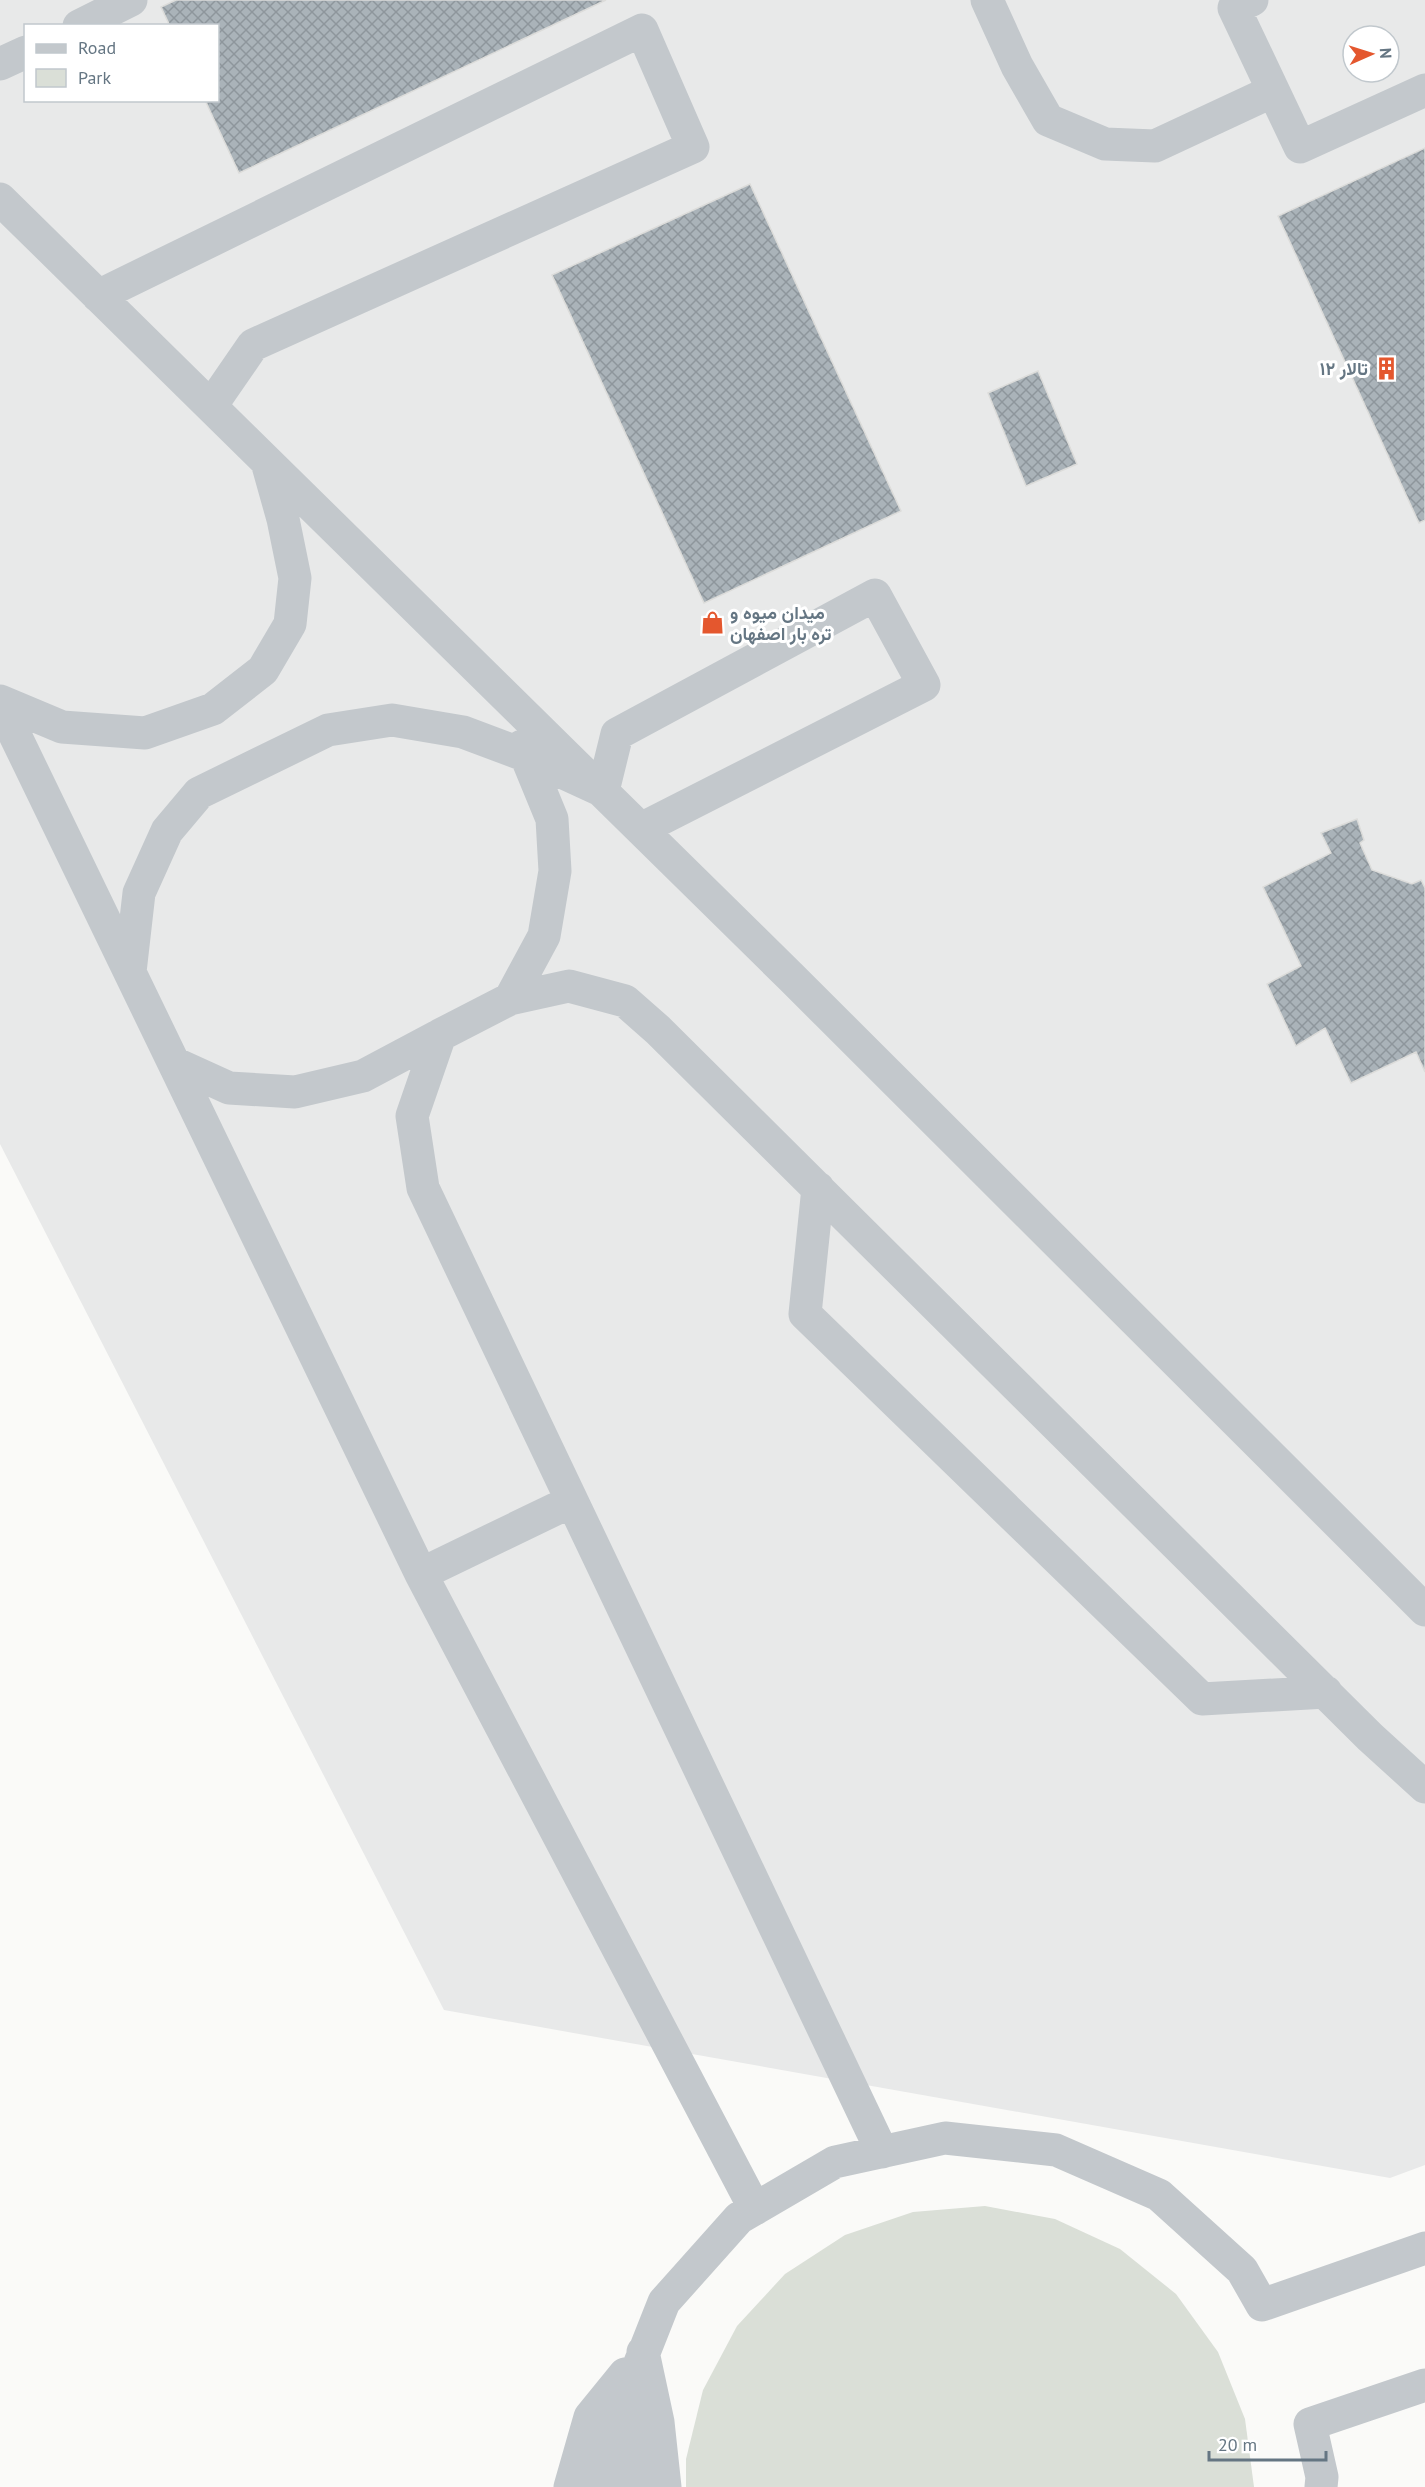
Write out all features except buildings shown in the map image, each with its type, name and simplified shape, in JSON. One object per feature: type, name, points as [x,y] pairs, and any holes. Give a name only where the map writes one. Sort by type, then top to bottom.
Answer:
[{"type":"lane","points":[[83,24],[131,0]]},
{"type":"lane","points":[[987,0],[1017,66],[1048,120],[1105,144],[1155,146],[1273,91]]},
{"type":"lane","points":[[1252,0],[1234,8],[1299,147],[1425,90]]},
{"type":"lane","points":[[98,296],[642,30],[693,147],[253,345],[211,406]]},
{"type":"lane","points":[[0,64],[24,53]]},
{"type":"lane","points":[[0,199],[603,791],[1425,1610]]},
{"type":"lane","points":[[0,703],[62,727],[145,733],[213,709],[263,670],[290,624],[295,578],[283,519],[267,461]]},
{"type":"lane","points":[[603,791],[617,734],[875,595],[924,685],[641,829]]},
{"type":"lane","points":[[474,664],[527,756],[552,819],[555,871],[544,936],[510,999]]},
{"type":"lane","points":[[0,703],[421,1574],[755,2209]]},
{"type":"lane","points":[[130,972],[139,893],[167,831],[199,793],[328,730],[392,720],[463,732],[527,756],[603,791]]},
{"type":"lane","points":[[174,1063],[229,1089],[295,1092],[363,1076],[510,999],[569,986],[624,1001],[658,1030],[1326,1692],[1425,1787]]},
{"type":"lane","points":[[441,1035],[412,1116],[423,1188],[882,2152]]},
{"type":"lane","points":[[818,1188],[805,1314],[1202,1699],[1326,1692]]},
{"type":"lane","points":[[421,1574],[572,1501]]},
{"type":"lane","points":[[601,2487],[611,2436],[664,2302],[739,2218],[835,2162],[945,2138],[1056,2150],[1159,2195],[1242,2270],[1262,2305],[1425,2248]]},
{"type":"lane","points":[[570,2487],[590,2417],[643,2352]]},
{"type":"lane","points":[[633,2487],[637,2460],[643,2352]]},
{"type":"lane","points":[[643,2352],[658,2422],[664,2487]]},
{"type":"lane","points":[[1321,2487],[1322,2477],[1310,2424],[1425,2385]]},
{"type":"shaded area","name":"میدان میوه و تره بار اصفهان","points":[[0,0],[1425,0],[1425,2165],[1390,2178],[444,2010],[0,1144]]},
{"type":"green space","points":[[985,2206],[1055,2219],[1120,2249],[1176,2294],[1218,2352],[1245,2419],[1254,2487],[686,2487],[686,2459],[703,2390],[737,2326],[785,2274],[845,2235],[913,2212]]},
{"type":"place","name":"تالار ۱۲","points":[[1386,368]]},
{"type":"place","name":"میدان میوه و تره بار اصفهان","points":[[712,622]]}]
